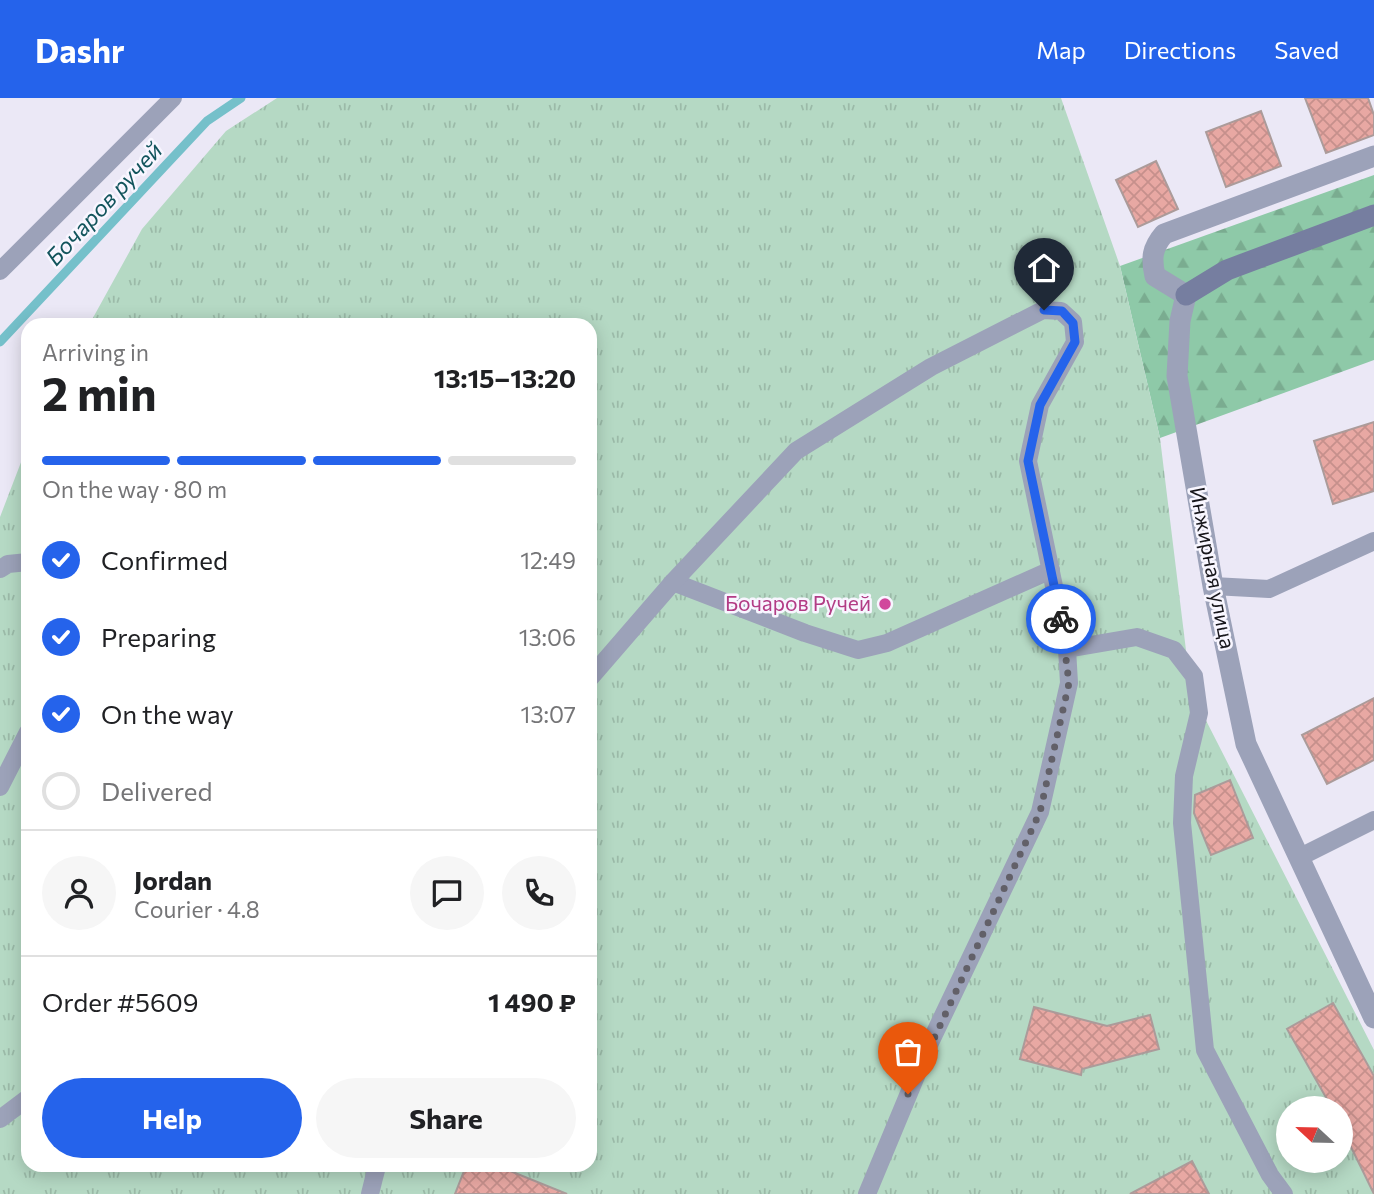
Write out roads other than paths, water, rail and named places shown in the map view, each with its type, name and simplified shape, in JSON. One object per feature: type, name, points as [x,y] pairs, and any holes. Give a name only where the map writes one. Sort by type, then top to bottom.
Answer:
[{"type":"street","points":[[1374,156],[1164,234],[1154,246],[1152,260],[1155,276],[1186,295],[1227,270],[1374,215]]},
{"type":"street","name":"Инжирная улица","points":[[1186,295],[1180,321],[1177,376],[1213,586],[1246,744],[1374,1018]]},
{"type":"lane","points":[[0,271],[173,98]]},
{"type":"lane","points":[[597,665],[796,451],[931,367],[1044,310],[1062,311],[1073,323],[1075,342],[1040,405],[1028,461],[1067,649],[1069,683],[1040,812],[929,1045],[867,1194]]},
{"type":"lane","points":[[1213,586],[1269,589],[1374,541]]},
{"type":"lane","points":[[0,569],[8,564],[21,563]]},
{"type":"lane","points":[[673,582],[858,650],[887,643],[1051,570]]},
{"type":"lane","points":[[1067,649],[1137,637],[1174,650],[1194,676],[1199,713],[1184,776],[1182,823],[1205,1050],[1270,1175],[1284,1194]]},
{"type":"lane","points":[[0,787],[21,746]]},
{"type":"lane","points":[[1300,857],[1374,820]]},
{"type":"lane","points":[[0,1119],[21,1103]]},
{"type":"lane","points":[[370,1194],[376,1172]]},
{"type":"waterway","name":"Бочаров ручей","points":[[22,318],[207,121],[241,98]]},
{"type":"waterway","name":"Бочаров ручей","points":[[0,342],[21,320]]},
{"type":"place","name":"Бочаров Ручей","points":[[885,604]]}]
